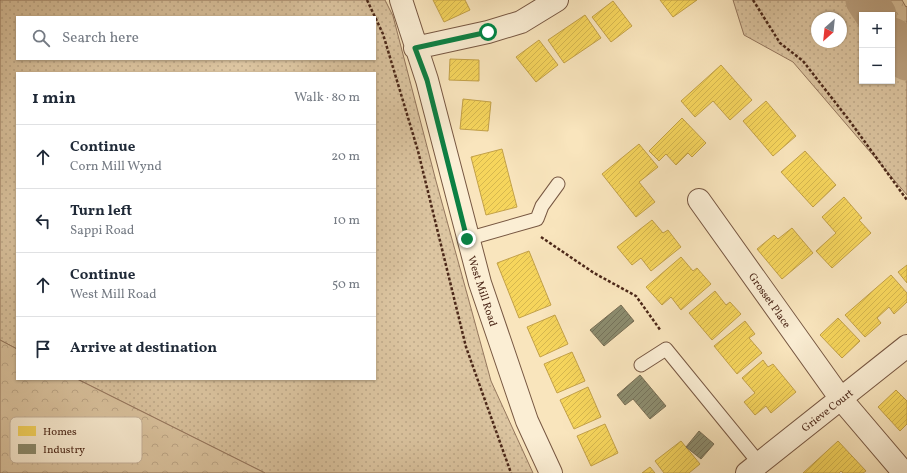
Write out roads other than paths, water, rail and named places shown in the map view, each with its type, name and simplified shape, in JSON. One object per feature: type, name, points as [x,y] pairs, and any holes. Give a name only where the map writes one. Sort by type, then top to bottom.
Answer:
[{"type":"street","name":"West Mill Road","points":[[401,0],[415,48],[427,80],[467,239],[480,283],[527,421],[551,473]]},
{"type":"street","points":[[415,48],[488,32],[521,22],[557,0]]},
{"type":"street","name":"Grosset Place","points":[[699,200],[841,399],[904,473]]},
{"type":"street","name":"Grieve Court","points":[[753,468],[907,346]]},
{"type":"lane","points":[[467,239],[537,219],[542,206],[558,184]]},
{"type":"lane","points":[[641,365],[666,349],[753,468]]},
{"type":"waterway","points":[[866,0],[874,12]]},
{"type":"waterway","points":[[895,42],[907,60]]}]
